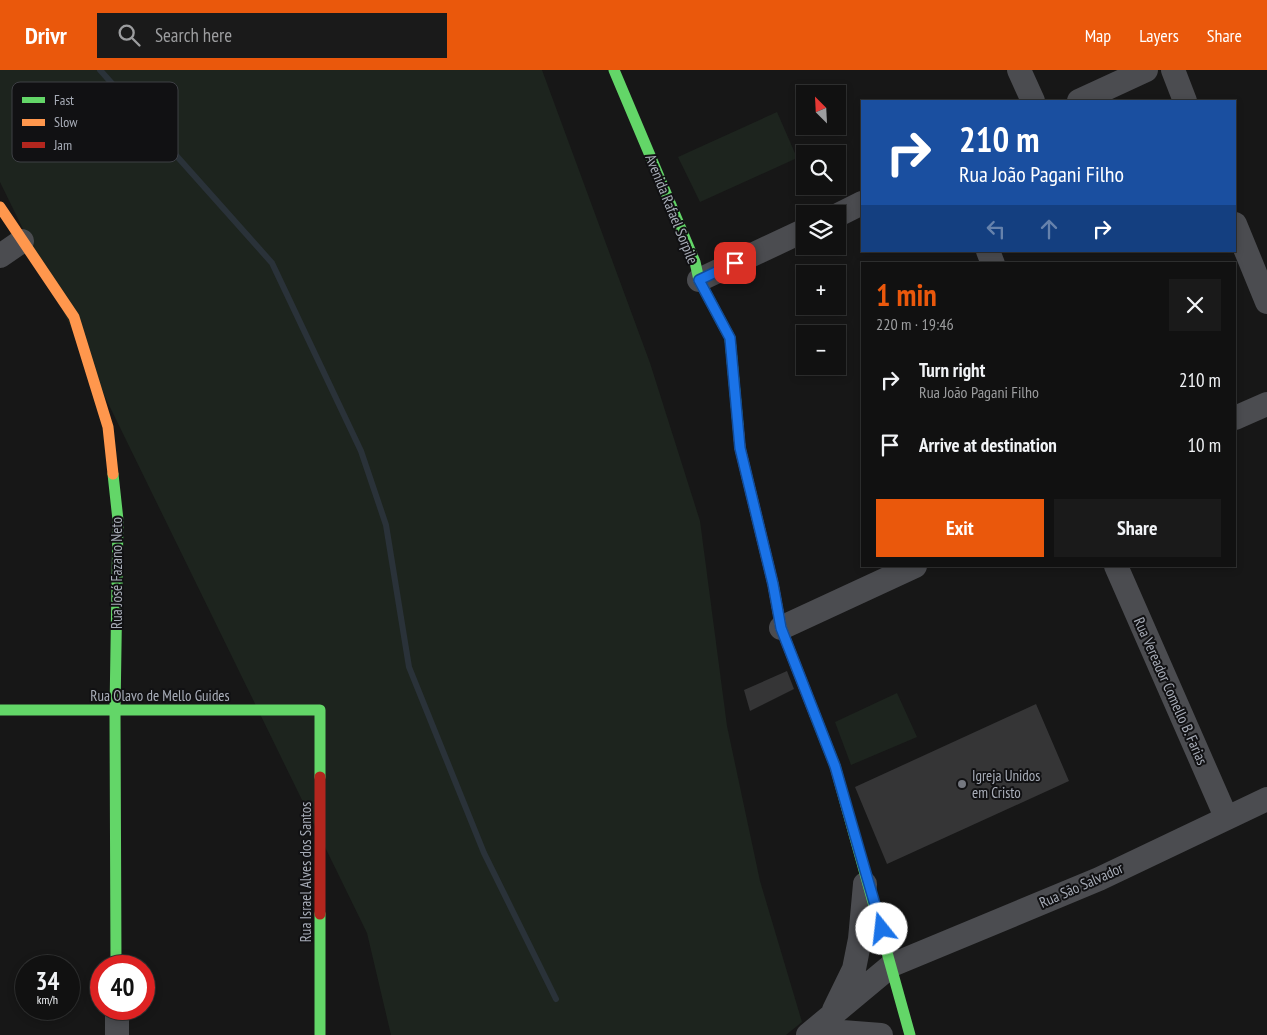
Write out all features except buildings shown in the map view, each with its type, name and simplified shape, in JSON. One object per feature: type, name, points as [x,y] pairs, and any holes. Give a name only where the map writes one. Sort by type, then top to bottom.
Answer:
[{"type":"street","name":"Avenida Rafael Sorpile","points":[[614,70],[695,262],[699,280],[730,338],[740,448],[773,584],[781,628],[835,766],[910,1035]]},
{"type":"street","points":[[1019,70],[1033,100]]},
{"type":"street","points":[[1081,100],[1146,70]]},
{"type":"street","points":[[1173,70],[1185,100]]},
{"type":"street","points":[[846,211],[861,204]]},
{"type":"street","name":"Rua José Fazano Neto","points":[[0,207],[74,318],[108,427],[118,520],[115,710],[116,955]]},
{"type":"street","points":[[1236,226],[1267,302]]},
{"type":"street","points":[[699,280],[796,234]]},
{"type":"street","points":[[0,256],[22,241]]},
{"type":"street","points":[[1236,418],[1267,404]]},
{"type":"street","points":[[781,628],[913,567]]},
{"type":"street","name":"Rua Vereador Comello B. Farias","points":[[1116,567],[1226,816]]},
{"type":"street","name":"Rua Olavo de Mello Guides","points":[[0,710],[320,710]]},
{"type":"street","name":"Rua Israel Alves dos Santos","points":[[320,710],[320,1035]]},
{"type":"street","name":"Rua São Salvador","points":[[892,965],[1099,879],[1226,816],[1267,799]]},
{"type":"street","points":[[818,1028],[854,969],[860,939],[866,875]]},
{"type":"street","points":[[818,1028],[892,965]]},
{"type":"street","points":[[117,1020],[117,1035]]},
{"type":"street","points":[[818,1028],[881,1035]]},
{"type":"shaded area","points":[[0,70],[542,70],[650,363],[700,521],[727,726],[760,881],[802,1022],[786,1035],[391,1035],[367,933],[0,182]]},
{"type":"shaded area","points":[[777,112],[796,158],[700,202],[678,157]]},
{"type":"shaded area","points":[[897,693],[917,737],[851,765],[835,722]]},
{"type":"waterway","points":[[100,70],[111,82]]},
{"type":"waterway","points":[[178,158],[272,263],[361,451],[386,525],[409,667],[484,853],[556,999]]},
{"type":"traffic: fast","points":[[614,70],[695,262],[699,280],[730,338],[738,425]]},
{"type":"traffic: fast","points":[[113,474],[118,520],[115,710],[116,955]]},
{"type":"traffic: fast","points":[[0,710],[320,710],[320,777]]},
{"type":"traffic: fast","points":[[815,715],[835,766],[910,1035]]},
{"type":"traffic: fast","points":[[320,914],[320,1035]]},
{"type":"traffic: slow","points":[[0,207],[74,317],[108,427],[113,474]]},
{"type":"traffic: slow","points":[[738,425],[740,448],[773,584],[781,628],[815,715]]},
{"type":"traffic: jam","points":[[320,777],[320,914]]},
{"type":"place","name":"Igreja Unidos em Cristo","points":[[962,784]]},
{"type":"route","points":[[735,263],[699,280],[730,338],[740,448],[773,584],[781,628],[835,766],[882,929]]}]
